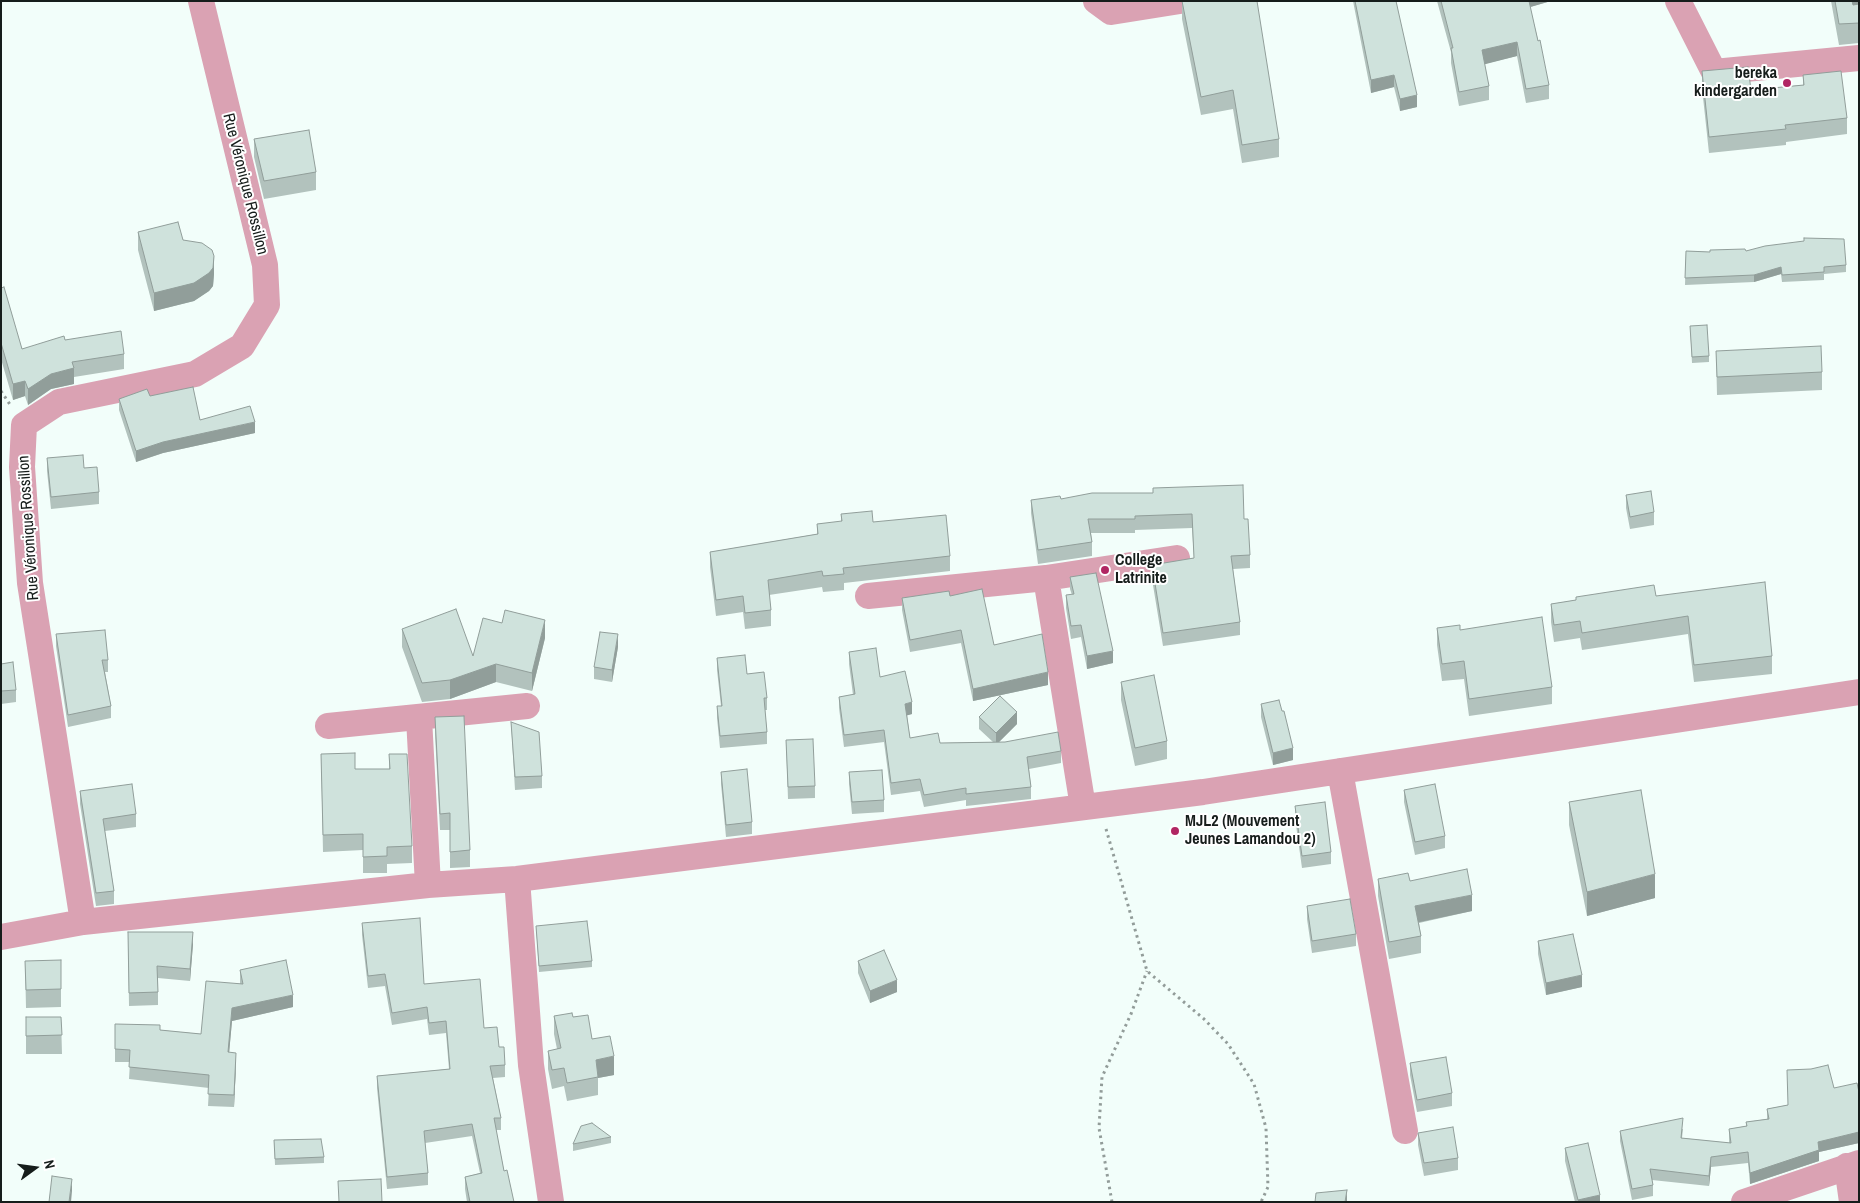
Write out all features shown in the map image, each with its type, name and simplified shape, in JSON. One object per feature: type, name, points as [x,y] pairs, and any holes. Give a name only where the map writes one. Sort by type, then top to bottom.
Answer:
[{"type":"street","name":"Rue Véronique Rossillon","points":[[83,922],[30,582],[22,467],[24,425],[59,402],[195,374],[242,346],[267,305],[265,264],[201,1]]},
{"type":"street","points":[[1096,1],[1111,12],[1180,1]]},
{"type":"street","points":[[1678,1],[1714,72],[1859,58]]},
{"type":"street","points":[[868,596],[1046,578],[1177,558]]},
{"type":"street","points":[[1046,578],[1091,805]]},
{"type":"street","points":[[1,937],[83,922],[428,885],[517,879],[1203,792],[1859,692]]},
{"type":"street","points":[[328,726],[527,706]]},
{"type":"street","points":[[419,718],[428,885]]},
{"type":"street","points":[[1340,771],[1405,1131]]},
{"type":"street","points":[[517,879],[531,1066],[551,1202]]},
{"type":"street","points":[[1744,1202],[1853,1165],[1852,1202]]},
{"type":"path","points":[[1091,805],[1146,971],[1204,1019],[1222,1038],[1254,1084],[1266,1128],[1268,1187],[1261,1202]]},
{"type":"path","points":[[1112,1202],[1099,1128],[1102,1077],[1130,1014],[1146,971]]},
{"type":"building","points":[[1182,1],[1257,1],[1279,139],[1242,145],[1233,90],[1201,97]]},
{"type":"building","points":[[1355,1],[1396,1],[1417,95],[1400,99],[1394,75],[1371,80]]},
{"type":"building","points":[[1441,1],[1529,1],[1538,41],[1540,40],[1549,85],[1526,89],[1517,42],[1482,50],[1489,86],[1459,92],[1451,48],[1453,48]]},
{"type":"building","points":[[1835,1],[1852,1],[1853,5],[1859,4],[1859,23],[1839,24]]},
{"type":"building","points":[[1748,67],[1751,90],[1804,85],[1803,75],[1841,71],[1847,118],[1785,125],[1786,129],[1709,137],[1702,71]]},
{"type":"building","points":[[309,130],[316,172],[264,181],[254,139]]},
{"type":"building","points":[[178,222],[183,240],[202,243],[212,250],[214,256],[213,268],[194,283],[154,293],[138,232]]},
{"type":"building","points":[[1804,238],[1844,239],[1846,265],[1824,267],[1824,272],[1782,275],[1781,267],[1754,275],[1685,278],[1686,251],[1710,252],[1710,250],[1745,249],[1746,251],[1765,246],[1804,241]]},
{"type":"building","points":[[4,287],[22,349],[64,336],[65,340],[121,331],[124,354],[72,362],[74,368],[51,374],[28,389],[25,381],[13,384],[1,343],[1,288]]},
{"type":"building","points":[[1707,325],[1709,356],[1692,357],[1690,326]]},
{"type":"building","points":[[1821,346],[1822,372],[1717,377],[1716,351]]},
{"type":"building","points":[[193,387],[200,420],[250,406],[255,422],[163,442],[136,451],[119,399],[147,389],[150,396]]},
{"type":"building","points":[[83,455],[84,468],[97,467],[99,492],[51,497],[47,458]]},
{"type":"building","points":[[1243,485],[1244,519],[1248,519],[1250,555],[1231,556],[1240,622],[1163,633],[1152,565],[1194,558],[1192,514],[1135,516],[1135,519],[1088,519],[1092,542],[1038,550],[1031,500],[1060,496],[1061,499],[1092,493],[1153,493],[1153,488]]},
{"type":"building","points":[[1651,491],[1654,512],[1630,517],[1626,495]]},
{"type":"building","points":[[872,511],[873,522],[946,515],[950,556],[843,568],[844,574],[823,576],[822,571],[768,580],[771,610],[745,613],[743,596],[716,600],[710,552],[818,534],[817,524],[842,521],[841,514]]},
{"type":"building","points":[[1096,573],[1113,651],[1087,656],[1081,625],[1071,626],[1066,595],[1074,594],[1070,577]]},
{"type":"building","points":[[1765,582],[1772,656],[1694,665],[1688,616],[1582,633],[1580,621],[1554,625],[1551,604],[1576,600],[1576,597],[1654,585],[1656,596]]},
{"type":"building","points":[[982,589],[994,645],[1042,634],[1048,672],[973,689],[961,630],[910,640],[902,598],[949,591],[950,596]]},
{"type":"building","points":[[456,609],[473,656],[483,618],[502,623],[505,610],[545,620],[532,673],[496,664],[450,680],[422,683],[402,629]]},
{"type":"building","points":[[1542,617],[1552,687],[1469,699],[1464,661],[1442,664],[1437,628],[1460,625],[1460,630]]},
{"type":"building","points":[[105,630],[108,660],[102,660],[111,706],[68,715],[56,634]]},
{"type":"building","points":[[600,632],[618,634],[612,670],[594,667]]},
{"type":"building","points":[[876,648],[880,677],[905,671],[912,702],[905,704],[910,738],[938,733],[940,743],[1005,742],[1058,732],[1061,751],[1027,757],[1031,787],[966,794],[966,788],[924,795],[920,779],[891,783],[884,730],[844,735],[839,697],[855,694],[849,652]]},
{"type":"building","points":[[745,655],[747,674],[764,672],[767,698],[764,698],[767,732],[720,736],[717,706],[722,706],[717,658]]},
{"type":"building","points":[[13,662],[16,690],[1,691],[1,664]]},
{"type":"building","points":[[1154,675],[1167,741],[1135,748],[1121,682]]},
{"type":"building","points":[[1000,696],[1017,712],[996,733],[979,717]]},
{"type":"building","points":[[1279,700],[1282,711],[1284,711],[1293,748],[1273,753],[1261,704]]},
{"type":"building","points":[[464,716],[470,850],[450,852],[450,813],[440,814],[435,717]]},
{"type":"building","points":[[511,722],[539,732],[542,776],[515,777]]},
{"type":"building","points":[[813,739],[815,786],[788,787],[786,740]]},
{"type":"building","points":[[355,753],[355,769],[390,769],[389,754],[407,754],[412,846],[387,847],[387,856],[363,857],[363,834],[323,835],[321,754]]},
{"type":"building","points":[[747,769],[752,822],[726,825],[721,772]]},
{"type":"building","points":[[882,770],[884,800],[852,802],[849,772]]},
{"type":"building","points":[[132,784],[136,814],[103,819],[114,891],[96,893],[80,791]]},
{"type":"building","points":[[1435,784],[1445,836],[1415,842],[1404,790]]},
{"type":"building","points":[[1641,790],[1655,874],[1587,892],[1569,802]]},
{"type":"building","points":[[1325,802],[1331,852],[1302,856],[1295,806]]},
{"type":"building","points":[[1467,869],[1472,895],[1415,906],[1421,936],[1389,942],[1378,879],[1408,873],[1410,881]]},
{"type":"building","points":[[1350,899],[1356,934],[1312,941],[1307,906]]},
{"type":"building","points":[[420,918],[424,984],[480,979],[484,1028],[497,1027],[499,1047],[504,1047],[505,1065],[490,1066],[501,1118],[494,1118],[504,1171],[507,1170],[514,1202],[470,1202],[465,1177],[482,1173],[472,1124],[424,1131],[428,1173],[387,1177],[377,1076],[450,1069],[446,1021],[429,1023],[427,1007],[392,1013],[385,974],[368,976],[362,923]]},
{"type":"building","points":[[587,921],[592,961],[539,966],[536,926]]},
{"type":"building","points":[[128,932],[193,932],[190,969],[157,966],[158,992],[129,993]]},
{"type":"building","points":[[1573,934],[1582,975],[1546,983],[1538,941]]},
{"type":"building","points":[[884,950],[897,980],[870,991],[858,961]]},
{"type":"building","points":[[61,960],[61,989],[26,990],[25,961]]},
{"type":"building","points":[[286,960],[293,995],[232,1008],[228,1052],[236,1053],[234,1095],[208,1094],[209,1075],[129,1067],[130,1050],[115,1049],[115,1024],[160,1025],[160,1030],[201,1034],[206,981],[243,984],[240,970]]},
{"type":"building","points":[[572,1013],[573,1017],[588,1015],[592,1039],[610,1036],[614,1056],[596,1060],[598,1077],[567,1083],[564,1068],[552,1070],[548,1051],[561,1048],[554,1016]]},
{"type":"building","points":[[26,1017],[61,1017],[62,1035],[26,1036]]},
{"type":"building","points":[[1446,1057],[1452,1093],[1417,1100],[1410,1063]]},
{"type":"building","points":[[1828,1065],[1834,1088],[1857,1083],[1859,1092],[1859,1132],[1818,1142],[1819,1150],[1750,1173],[1748,1152],[1711,1157],[1709,1176],[1650,1169],[1653,1185],[1632,1189],[1620,1131],[1683,1118],[1681,1138],[1731,1143],[1729,1129],[1747,1126],[1746,1122],[1769,1119],[1767,1109],[1788,1105],[1787,1070],[1811,1069]]},
{"type":"building","points":[[592,1123],[611,1137],[573,1144],[581,1126]]},
{"type":"building","points":[[1453,1127],[1458,1158],[1424,1163],[1418,1133]]},
{"type":"building","points":[[321,1139],[324,1157],[275,1159],[274,1140]]},
{"type":"building","points":[[1588,1143],[1600,1195],[1578,1200],[1565,1148]]},
{"type":"building","points":[[52,1176],[72,1179],[69,1202],[49,1202]]},
{"type":"building","points":[[381,1179],[382,1202],[339,1202],[338,1181]]},
{"type":"building","points":[[1347,1190],[1345,1202],[1315,1202],[1316,1193]]},
{"type":"place","name":"bereka kindergarden","points":[[1787,83]]},
{"type":"place","name":"College Latrinite","points":[[1105,570]]},
{"type":"place","name":"MJL2 (Mouvement Jeunes Lamandou 2)","points":[[1175,831]]}]
